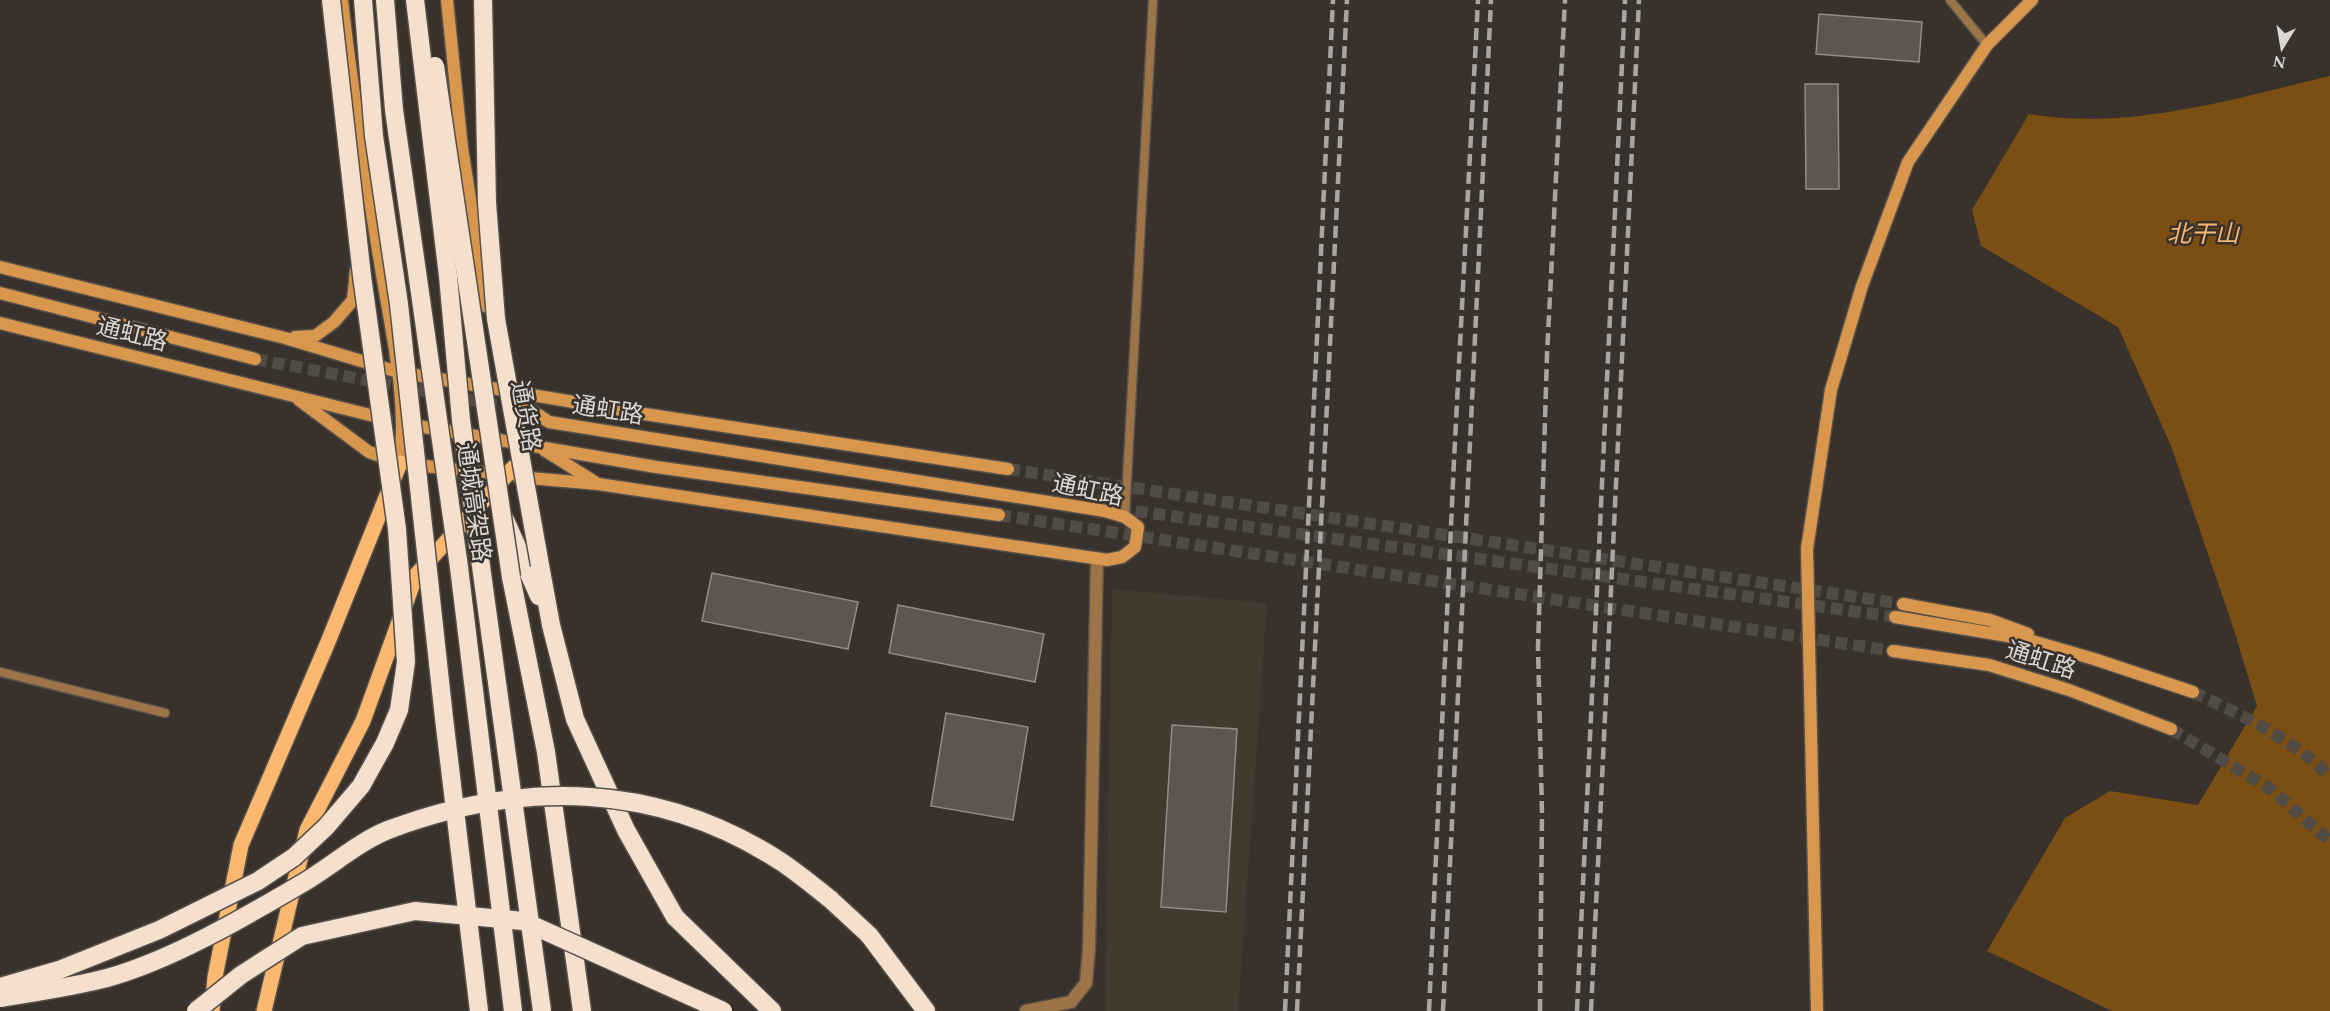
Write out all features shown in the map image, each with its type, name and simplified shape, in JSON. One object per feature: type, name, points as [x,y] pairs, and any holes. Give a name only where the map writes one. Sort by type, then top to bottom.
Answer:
[{"type":"highway","points":[[0,987],[59,970],[159,930],[258,881],[294,857],[326,827],[361,786],[385,743],[399,710],[406,662],[397,530],[362,276],[332,0]]},
{"type":"highway","points":[[363,0],[374,136],[399,304],[444,718],[479,1011]]},
{"type":"highway","name":"通城高架路","points":[[385,0],[394,110],[459,567],[513,1011]]},
{"type":"highway","points":[[416,0],[434,63],[511,578],[546,752],[582,1011]]},
{"type":"highway","name":"通城高架路","points":[[416,0],[448,276],[461,420],[542,1011]]},
{"type":"highway","points":[[483,0],[487,203],[496,319],[551,625],[575,719],[626,830],[675,917],[772,1011]]},
{"type":"highway","points":[[502,513],[551,625]]},
{"type":"highway","points":[[0,998],[74,985],[130,969],[173,953],[303,883],[386,831],[463,807],[535,795],[626,799],[681,813],[740,838],[783,863],[846,913],[869,935],[926,1011]]},
{"type":"highway","points":[[195,1011],[241,975],[303,936],[415,911],[523,921],[723,1011]]},
{"type":"main road","points":[[212,1011],[215,977],[241,845],[328,642],[400,463],[401,423],[398,372],[352,94],[342,0]]},
{"type":"main road","name":"通货路","points":[[296,397],[369,452],[400,463],[512,473],[513,442],[500,389],[462,148],[447,0]]},
{"type":"main road","points":[[1817,1011],[1807,549],[1830,390],[1862,286],[1908,162],[1987,45],[2032,0]]},
{"type":"main road","points":[[285,338],[315,336],[334,322],[353,300],[366,177]]},
{"type":"main road","name":"通虹路","points":[[0,267],[285,338],[398,372],[1008,469]]},
{"type":"main road","name":"通虹路","points":[[0,293],[255,359]]},
{"type":"main road","name":"通虹路","points":[[0,323],[401,423],[656,467],[999,515]]},
{"type":"main road","name":"通虹路","points":[[500,389],[549,422],[1125,517],[1138,527],[1135,547],[1122,557],[1097,558],[512,473]]},
{"type":"main road","points":[[537,446],[597,484]]},
{"type":"main road","points":[[264,1011],[307,830],[363,721],[416,575],[512,473]]},
{"type":"main road","name":"通虹路","points":[[1903,604],[1990,620],[2094,659],[2193,692]]},
{"type":"main road","name":"通虹路","points":[[1895,617],[2025,639],[2094,659]]},
{"type":"main road","name":"通虹路","points":[[1893,651],[1989,665],[2069,690],[2171,729]]},
{"type":"street","points":[[1026,1011],[1071,1002],[1086,983],[1092,856],[1097,558]]},
{"type":"lane","points":[[1125,517],[1153,0]]},
{"type":"lane","points":[[1950,0],[1987,45]]},
{"type":"lane","points":[[0,672],[165,713]]},
{"type":"shaded area","points":[[1112,589],[1267,603],[1238,1011],[1105,1011]]},
{"type":"green space","name":"北干山","points":[[2330,76],[2330,1011],[2112,1011],[1987,951],[2065,818],[2110,791],[2198,805],[2257,706],[2234,630],[2171,446],[2118,327],[1981,246],[1972,210],[2029,114],[2067,118],[2142,116],[2218,103]]},
{"type":"building","points":[[1819,14],[1922,22],[1919,62],[1816,54]]},
{"type":"building","points":[[1805,84],[1838,84],[1839,189],[1806,189]]},
{"type":"building","points":[[712,573],[858,602],[848,649],[702,621]]},
{"type":"building","points":[[898,605],[1044,634],[1035,682],[889,653]]},
{"type":"building","points":[[946,713],[1028,727],[1013,820],[931,806]]},
{"type":"building","points":[[1172,725],[1237,729],[1226,912],[1161,907]]},
{"type":"tunnel","points":[[255,359],[518,409]]},
{"type":"tunnel","points":[[1008,469],[1903,604]]},
{"type":"tunnel","points":[[1100,506],[1895,617]]},
{"type":"tunnel","points":[[999,515],[1893,651]]},
{"type":"tunnel","points":[[2193,692],[2283,739],[2330,777]]},
{"type":"tunnel","points":[[2171,729],[2269,788],[2330,841]]},
{"type":"railway","points":[[1285,1011],[1333,0]]},
{"type":"railway","points":[[1297,1011],[1347,0]]},
{"type":"railway","points":[[1429,1011],[1478,0]]},
{"type":"railway","points":[[1443,1011],[1491,0]]},
{"type":"railway","points":[[1540,1011],[1542,813],[1538,648],[1547,355],[1565,0]]},
{"type":"railway","points":[[1577,1011],[1625,0]]},
{"type":"railway","points":[[1591,1011],[1639,0]]}]
